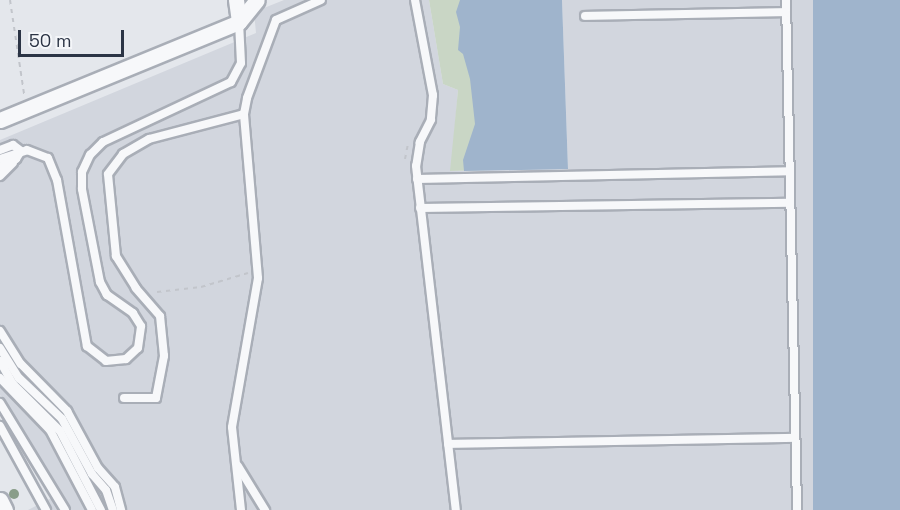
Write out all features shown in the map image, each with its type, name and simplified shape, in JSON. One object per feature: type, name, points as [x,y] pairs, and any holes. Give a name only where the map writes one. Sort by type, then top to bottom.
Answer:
[{"type":"street","points":[[236,0],[239,22]]},
{"type":"street","points":[[0,120],[239,22],[257,0]]},
{"type":"street","points":[[0,500],[5,510]]},
{"type":"lane","points":[[241,510],[236,463],[234,404],[249,342],[257,269],[244,114],[276,20],[321,0]]},
{"type":"lane","points":[[415,0],[433,95],[431,120],[417,154],[417,179],[456,510]]},
{"type":"lane","points":[[786,0],[797,510]]},
{"type":"lane","points":[[585,16],[786,12]]},
{"type":"lane","points":[[0,159],[21,151],[43,153],[54,167],[87,346],[105,361],[126,359],[138,348],[141,326],[133,313],[108,295],[100,282],[82,171],[90,155],[103,142],[231,82],[242,63],[239,22]]},
{"type":"lane","points":[[124,398],[156,398],[164,356],[160,316],[116,256],[108,174],[123,154],[149,139],[244,114]]},
{"type":"lane","points":[[0,150],[13,145],[21,151]]},
{"type":"lane","points":[[0,176],[21,151]]},
{"type":"lane","points":[[0,167],[16,159]]},
{"type":"lane","points":[[417,179],[790,171]]},
{"type":"lane","points":[[420,208],[790,203]]},
{"type":"lane","points":[[0,331],[21,364],[67,411],[98,468],[115,487],[121,510]]},
{"type":"lane","points":[[0,348],[19,378],[62,419],[92,474],[106,490],[113,510]]},
{"type":"lane","points":[[0,361],[13,384],[60,430],[101,510]]},
{"type":"lane","points":[[0,378],[50,430],[92,510]]},
{"type":"lane","points":[[0,403],[65,510]]},
{"type":"lane","points":[[0,426],[46,510]]},
{"type":"lane","points":[[448,444],[795,438]]},
{"type":"lane","points":[[236,463],[265,510]]},
{"type":"path","points":[[10,0],[24,94]]},
{"type":"path","points":[[157,292],[212,285],[257,269]]},
{"type":"shaded area","points":[[284,0],[429,0],[443,84],[458,90],[451,171],[568,168],[562,0],[813,0],[823,510],[28,510],[61,493],[0,395],[0,140],[256,33],[254,12]]},
{"type":"green space","points":[[429,0],[542,0],[490,170],[450,171],[458,90],[443,84]]},
{"type":"water","points":[[460,0],[562,0],[568,169],[464,171],[463,160],[475,124],[470,79],[463,54],[458,50],[460,27],[456,12]]},
{"type":"water","points":[[813,0],[900,0],[900,510],[813,510]]}]
